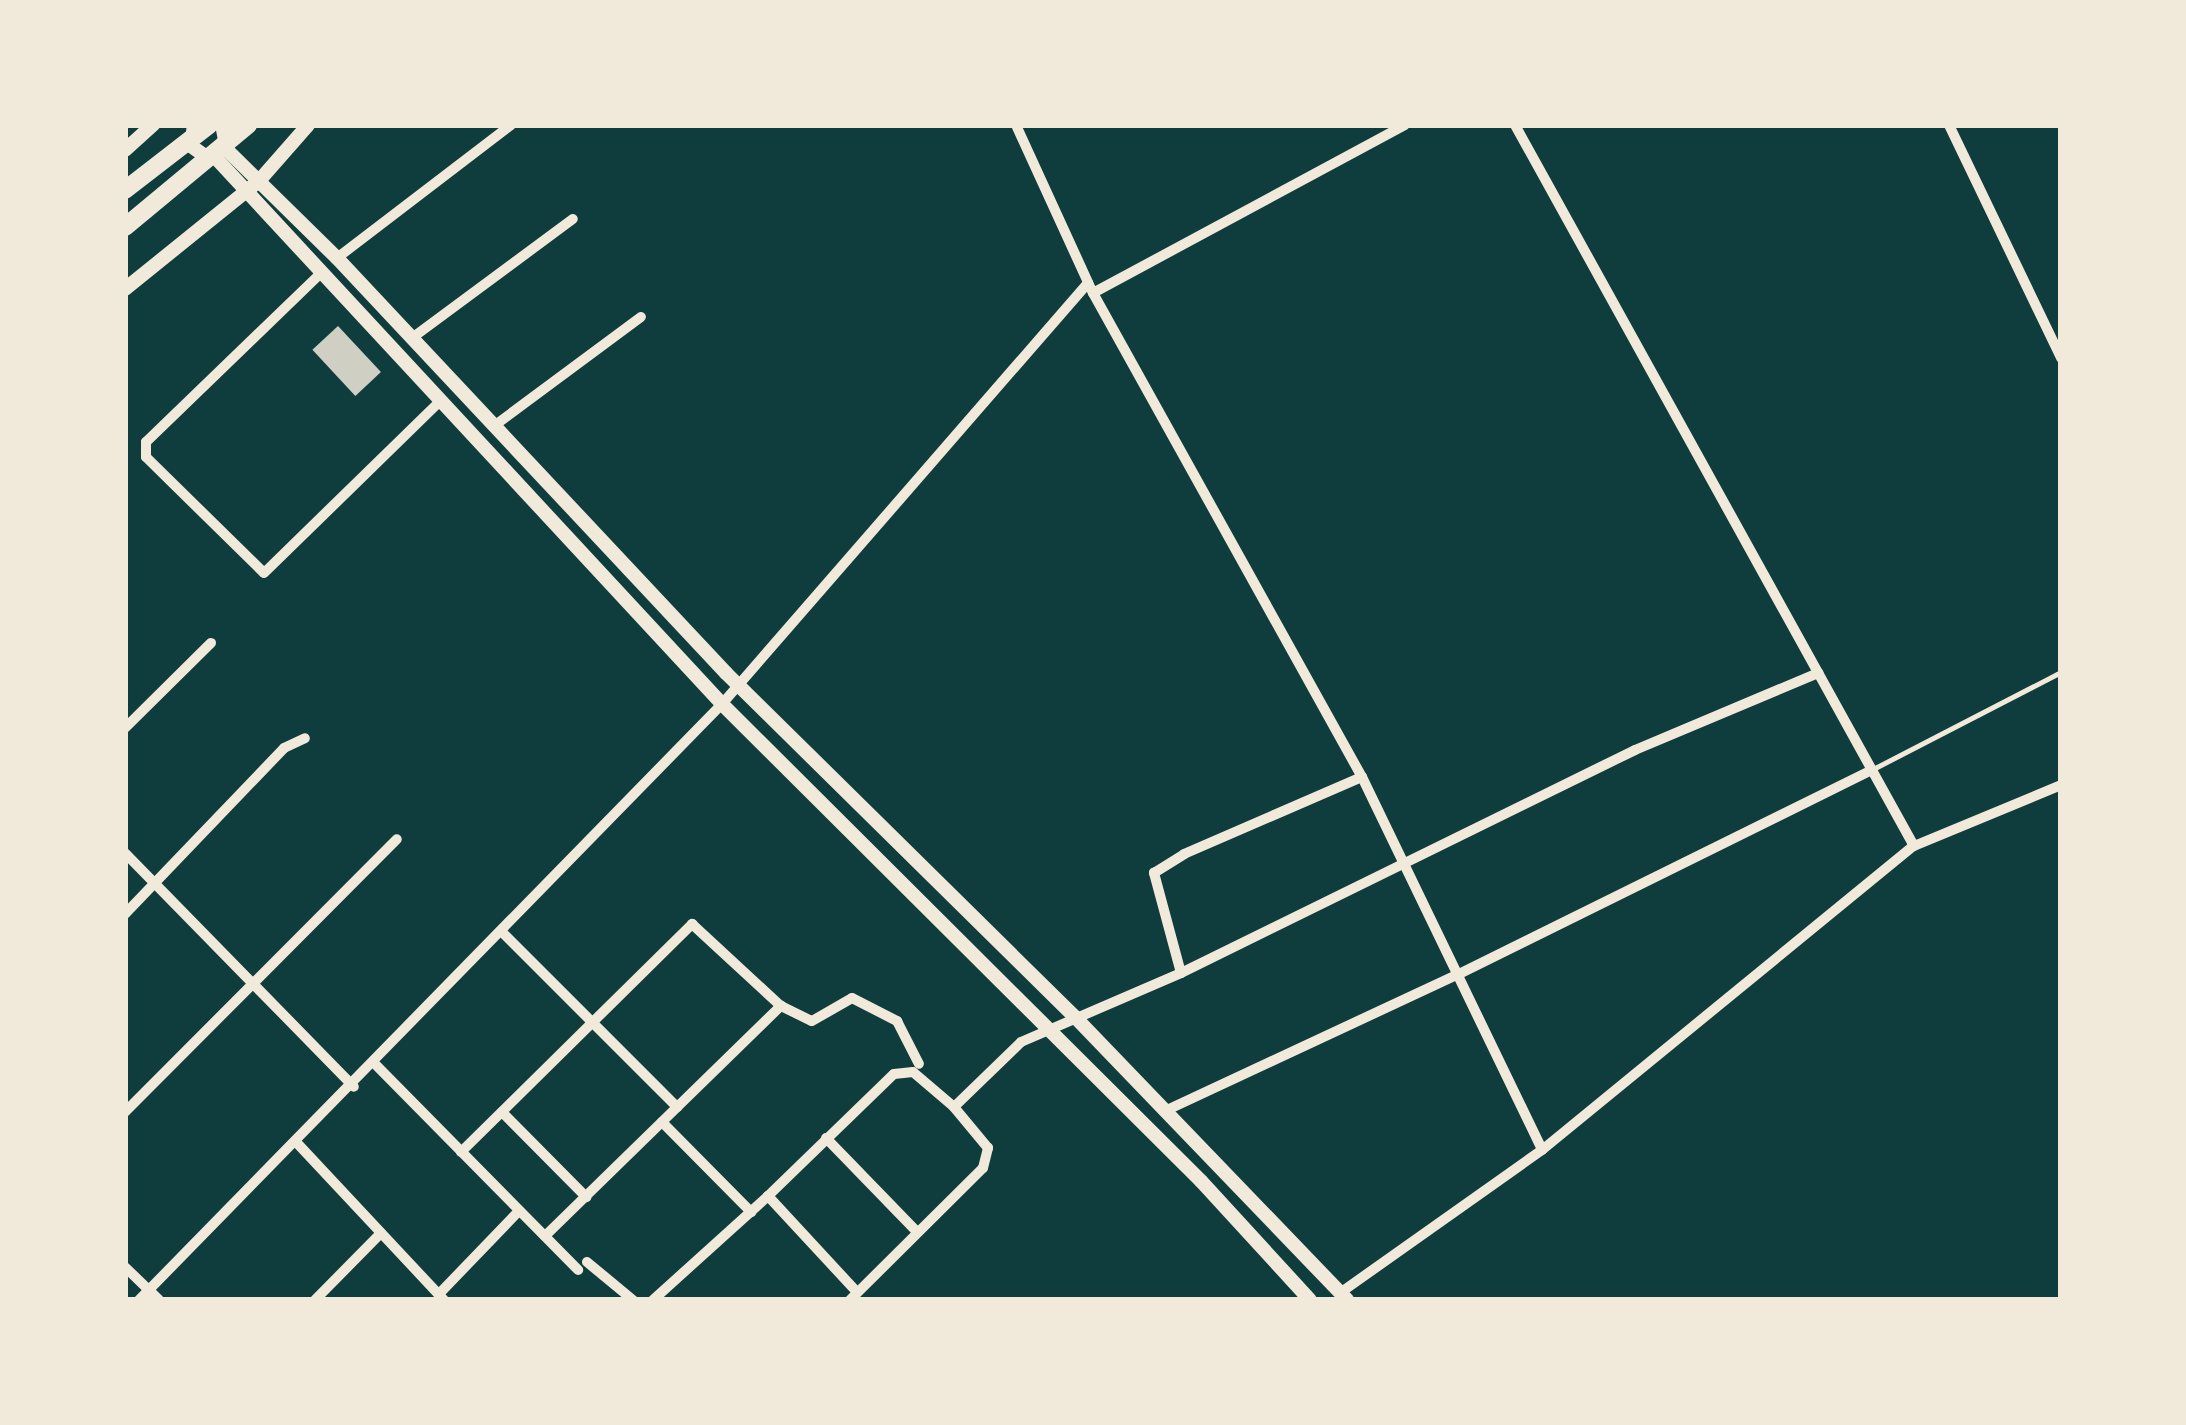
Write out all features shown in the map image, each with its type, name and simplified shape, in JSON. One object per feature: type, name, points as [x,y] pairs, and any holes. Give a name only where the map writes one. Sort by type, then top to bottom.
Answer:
[{"type":"highway","points":[[125,190],[209,125]]},
{"type":"highway","points":[[125,226],[248,125]]},
{"type":"street","points":[[125,150],[153,125]]},
{"type":"street","points":[[222,125],[219,152],[246,192],[438,402],[722,704],[1047,1029],[1310,1300]]},
{"type":"street","points":[[125,289],[259,181],[308,125]]},
{"type":"street","points":[[337,258],[511,125]]},
{"type":"street","points":[[1016,125],[1090,288],[1362,776],[1542,1150]]},
{"type":"street","points":[[140,1300],[504,934],[722,704],[736,683],[1090,288],[1405,125]]},
{"type":"street","points":[[1514,125],[1914,846]]},
{"type":"street","points":[[1949,125],[2061,358]]},
{"type":"street","points":[[188,128],[198,154],[219,152],[259,181],[337,258],[736,683],[1074,1016],[1340,1298],[1542,1150],[1914,846],[2061,785]]},
{"type":"street","points":[[412,338],[574,219]]},
{"type":"street","points":[[320,274],[146,442],[146,457],[264,573],[438,402]]},
{"type":"street","points":[[494,426],[640,317]]},
{"type":"street","points":[[125,728],[210,643]]},
{"type":"street","points":[[954,1107],[1008,1052],[1047,1029],[1181,973],[1635,750],[1818,673]]},
{"type":"street","points":[[125,914],[284,748],[305,738]]},
{"type":"street","points":[[1166,1110],[1457,976],[1872,770]]},
{"type":"street","points":[[1181,973],[1154,874],[1184,854],[1362,776]]},
{"type":"street","points":[[125,1112],[397,840]]},
{"type":"street","points":[[125,853],[354,1087]]},
{"type":"street","points":[[462,1152],[692,924],[781,1006],[812,1021],[852,998],[897,1021],[919,1064]]},
{"type":"street","points":[[504,934],[677,1108]]},
{"type":"street","points":[[545,1236],[781,1006]]},
{"type":"street","points":[[376,1065],[545,1236],[632,1300]]},
{"type":"street","points":[[652,1300],[904,1071],[913,1072],[954,1107],[988,1148],[988,1158],[853,1296],[768,1196]]},
{"type":"street","points":[[502,1112],[586,1197]]},
{"type":"street","points":[[662,1122],[751,1212]]},
{"type":"street","points":[[826,1138],[917,1232]]},
{"type":"street","points":[[297,1144],[441,1297],[519,1210]]},
{"type":"street","points":[[315,1300],[381,1233]]},
{"type":"street","points":[[125,1266],[159,1300]]},
{"type":"lane","points":[[1872,770],[2061,672]]},
{"type":"building","points":[[338,326],[381,372],[355,396],[312,350]]}]
